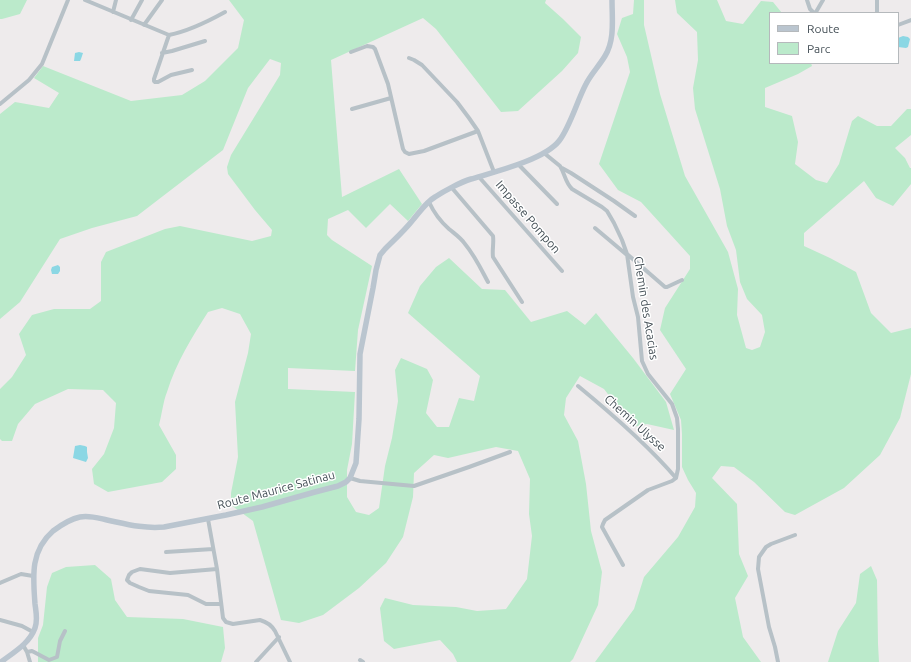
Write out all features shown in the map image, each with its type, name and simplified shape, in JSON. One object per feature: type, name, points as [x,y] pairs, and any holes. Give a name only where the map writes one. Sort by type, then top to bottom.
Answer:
[{"type":"main road","name":"Route Maurice Satinau","points":[[1,662],[23,645],[33,632],[37,619],[33,576],[37,554],[47,537],[58,527],[78,517],[90,516],[143,527],[164,527],[262,507],[338,486],[350,478],[356,463],[359,419],[360,354],[380,255],[434,197],[469,179],[518,164],[544,153],[559,141],[564,134],[590,76],[607,53],[612,33],[612,0]]},
{"type":"street","points":[[0,104],[28,80],[42,64],[68,0]]},
{"type":"street","points":[[85,0],[169,35],[201,25],[225,12]]},
{"type":"street","points":[[113,12],[116,0]]},
{"type":"street","points":[[132,20],[142,0]]},
{"type":"street","points":[[144,25],[162,0]]},
{"type":"street","points":[[807,0],[810,9],[813,12]]},
{"type":"street","points":[[816,12],[823,0]]},
{"type":"street","points":[[877,0],[877,12]]},
{"type":"street","points":[[899,25],[911,20]]},
{"type":"street","points":[[169,35],[162,52],[154,81],[155,82],[171,75],[192,70]]},
{"type":"street","points":[[162,52],[172,51],[205,41]]},
{"type":"street","points":[[352,52],[367,46],[373,47],[383,70],[405,152],[410,154],[424,151],[478,131]]},
{"type":"street","points":[[409,58],[422,65],[457,102],[478,131],[494,172]]},
{"type":"street","points":[[352,109],[391,98]]},
{"type":"street","name":"Chemin des Acacias","points":[[544,153],[562,168],[566,181],[572,189],[602,207],[610,215],[622,240],[627,254],[633,297],[638,317],[642,361],[648,374],[672,404],[677,418],[678,469],[676,478]]},
{"type":"street","points":[[518,164],[557,204]]},
{"type":"street","points":[[562,168],[609,197],[635,216]]},
{"type":"street","name":"Impasse Pompon","points":[[479,177],[562,272]]},
{"type":"street","points":[[452,188],[493,236],[493,257],[522,302]]},
{"type":"street","points":[[429,202],[438,218],[472,253],[488,282]]},
{"type":"street","points":[[596,228],[665,287],[682,280]]},
{"type":"street","name":"Chemin Ulysse","points":[[578,386],[612,414],[662,462],[676,478]]},
{"type":"street","points":[[350,478],[360,481],[414,486],[469,468],[510,452]]},
{"type":"street","points":[[623,565],[602,527],[605,520],[648,490],[676,478]]},
{"type":"street","points":[[208,519],[217,569],[223,618],[226,622],[233,624],[260,620],[264,621],[272,627],[279,637],[290,662]]},
{"type":"street","points":[[778,662],[769,627],[758,569],[759,557],[766,547],[795,535]]},
{"type":"street","points":[[166,552],[213,549]]},
{"type":"street","points":[[217,569],[170,573],[140,569],[128,575],[127,580],[149,592],[188,595],[206,604],[221,604]]},
{"type":"street","points":[[0,582],[21,574],[33,576]]},
{"type":"street","points":[[0,620],[22,626],[33,632]]},
{"type":"street","points":[[27,652],[32,651],[49,660],[57,657],[60,640],[65,631]]},
{"type":"street","points":[[256,662],[279,637]]},
{"type":"street","points":[[23,645],[30,662]]},
{"type":"green space","points":[[0,0],[27,0],[20,14],[0,19]]},
{"type":"green space","points":[[229,0],[546,0],[545,3],[581,37],[578,53],[562,71],[518,111],[501,112],[436,29],[423,18],[331,60],[342,197],[399,169],[422,204],[408,221],[390,204],[366,228],[348,210],[328,219],[327,235],[332,240],[372,266],[358,330],[355,371],[288,368],[288,389],[355,392],[352,444],[347,470],[347,497],[356,512],[369,515],[379,508],[385,466],[392,438],[398,401],[395,370],[401,358],[427,369],[433,380],[426,413],[437,427],[449,427],[459,398],[474,401],[480,376],[408,313],[420,286],[436,267],[449,258],[482,289],[505,290],[531,322],[567,311],[585,325],[596,313],[633,358],[666,402],[674,430],[647,424],[633,427],[604,389],[580,376],[566,398],[564,415],[578,441],[586,484],[591,531],[602,572],[598,605],[573,659],[570,662],[457,662],[453,654],[440,640],[394,649],[384,641],[380,608],[385,598],[413,605],[456,607],[477,611],[506,609],[527,579],[532,536],[529,514],[530,479],[518,451],[496,447],[448,458],[434,455],[414,473],[413,497],[403,537],[386,563],[359,588],[323,615],[299,623],[281,620],[253,521],[231,505],[231,493],[238,457],[235,402],[248,353],[251,334],[240,314],[222,308],[208,312],[190,341],[180,361],[166,396],[159,425],[176,455],[176,469],[162,482],[108,492],[94,484],[92,469],[104,454],[114,428],[116,403],[103,390],[68,389],[35,404],[18,424],[12,441],[2,441],[0,439],[0,389],[12,377],[26,355],[19,334],[32,315],[54,309],[90,309],[101,301],[101,262],[106,252],[165,229],[180,226],[252,241],[271,236],[272,230],[228,174],[227,167],[231,155],[280,75],[281,63],[270,59],[248,88],[223,150],[137,216],[92,228],[60,239],[20,302],[0,319],[0,114],[15,102],[49,108],[59,93],[34,78],[43,66],[131,101],[182,95],[205,81],[238,48],[244,20]]},
{"type":"green space","points":[[634,0],[644,0],[644,25],[660,94],[685,176],[728,252],[738,289],[737,315],[746,348],[752,350],[760,347],[765,332],[762,315],[747,299],[740,282],[736,250],[727,226],[720,189],[695,109],[693,88],[698,60],[697,32],[677,13],[675,0],[717,0],[726,21],[743,24],[761,1],[773,2],[781,12],[769,12],[769,64],[811,64],[812,66],[798,74],[765,88],[765,107],[792,116],[798,142],[795,164],[816,180],[827,183],[839,164],[852,121],[858,116],[877,126],[891,126],[907,109],[911,109],[911,135],[895,148],[905,158],[911,168],[911,184],[893,206],[876,198],[864,181],[804,233],[804,246],[856,272],[871,313],[891,333],[911,328],[911,374],[900,418],[880,455],[844,488],[795,515],[785,512],[754,482],[734,467],[721,466],[712,478],[737,504],[739,554],[748,576],[735,598],[743,637],[761,662],[595,662],[634,609],[644,577],[678,537],[695,507],[696,493],[682,467],[681,420],[670,394],[686,369],[660,330],[665,308],[690,269],[690,256],[641,202],[618,190],[599,164],[630,72],[627,57],[617,34],[622,18],[633,14]]},
{"type":"green space","points":[[95,565],[111,579],[115,600],[127,617],[183,619],[223,627],[225,648],[221,662],[38,662],[38,638],[43,625],[47,587],[52,573],[66,567]]},
{"type":"green space","points":[[871,566],[877,580],[879,662],[828,662],[838,631],[856,603],[860,574]]},
{"type":"water","points":[[903,36],[910,39],[908,47],[899,47],[899,38]]},
{"type":"water","points":[[75,53],[83,53],[80,61],[74,61]]},
{"type":"water","points":[[58,265],[60,267],[60,271],[58,274],[52,274],[52,267]]},
{"type":"water","points":[[80,445],[87,447],[88,458],[86,462],[73,458],[75,446]]}]
